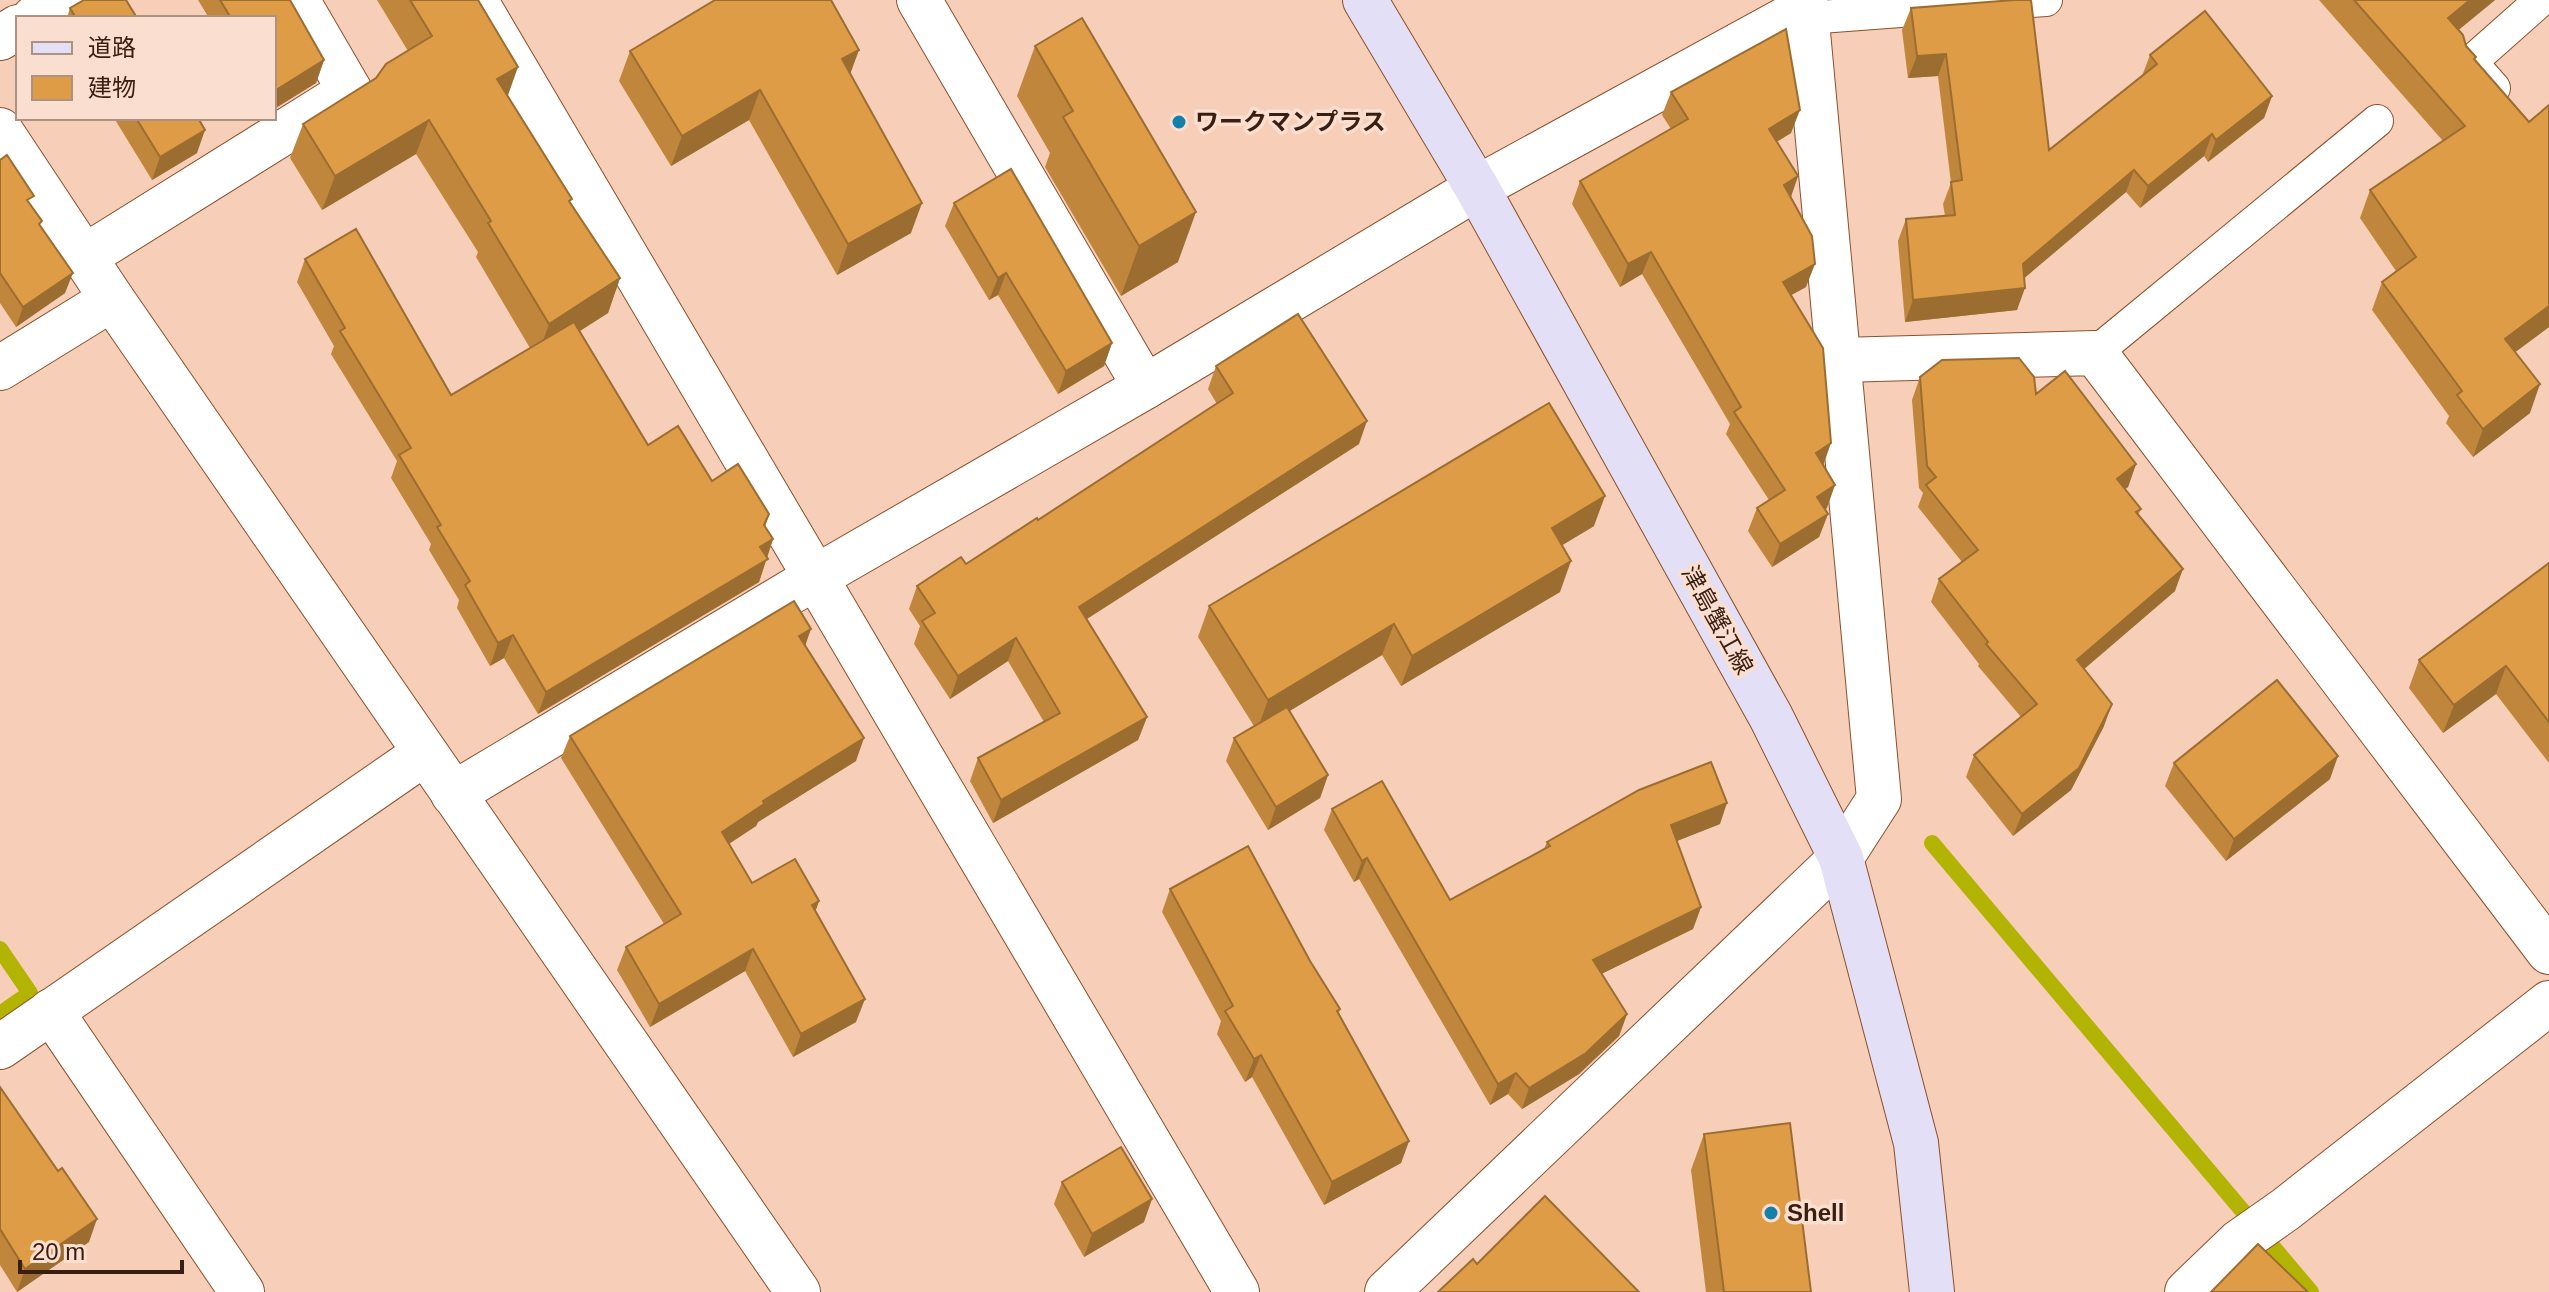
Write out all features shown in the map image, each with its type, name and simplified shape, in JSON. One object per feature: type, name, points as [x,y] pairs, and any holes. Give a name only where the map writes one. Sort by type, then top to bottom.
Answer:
[{"type":"main road","name":"津島蟹江線","points":[[1365,0],[1477,188],[1771,717],[1841,858],[1916,1143],[1932,1292]]},
{"type":"street","points":[[37,16],[65,0]]},
{"type":"street","points":[[84,257],[350,91],[297,0]]},
{"type":"street","points":[[475,0],[1237,1292]]},
{"type":"street","points":[[919,0],[1145,387]]},
{"type":"street","points":[[453,794],[1477,188],[1806,9],[1879,799],[1841,858],[1387,1292]]},
{"type":"street","points":[[0,130],[112,299],[798,1292]]},
{"type":"street","points":[[0,368],[112,299]]},
{"type":"street","points":[[1839,360],[2095,353],[2549,952]]},
{"type":"street","points":[[0,1047],[425,753]]},
{"type":"street","points":[[2187,1292],[2239,1242],[2286,1209],[2549,1003]]},
{"type":"street","points":[[51,1011],[242,1292]]},
{"type":"lane","points":[[1806,9],[2046,0]]},
{"type":"lane","points":[[2510,107],[2471,62],[2541,0]]},
{"type":"lane","points":[[2095,353],[2377,121]]},
{"type":"building","points":[[84,0],[126,0],[136,16],[75,16],[70,8]]},
{"type":"building","points":[[220,0],[290,0],[324,60],[276,90],[276,16],[230,16]]},
{"type":"building","points":[[410,0],[478,0],[518,67],[497,79],[572,199],[569,201],[620,278],[549,324],[429,120],[335,176],[303,124],[376,78],[386,64],[432,36]]},
{"type":"building","points":[[715,0],[831,0],[859,50],[842,59],[922,203],[848,244],[760,90],[682,136],[630,51]]},
{"type":"building","points":[[2031,0],[2049,150],[2157,64],[2150,55],[2205,11],[2272,96],[2216,140],[2212,134],[2148,186],[2134,170],[2023,264],[2025,288],[1913,300],[1906,219],[1955,215],[1951,182],[1962,180],[1946,54],[1917,56],[1911,8]]},
{"type":"building","points":[[2354,0],[2470,0],[2448,18],[2463,35],[2466,46],[2476,57],[2474,59],[2529,122],[2549,105],[2549,306],[2505,339],[2540,384],[2483,429],[2457,395],[2462,391],[2382,282],[2416,257],[2370,190],[2465,126]]},
{"type":"building","points":[[1082,18],[1196,212],[1139,246],[1063,117],[1073,111],[1035,46]]},
{"type":"building","points":[[1786,29],[1800,110],[1769,129],[1798,176],[1784,185],[1812,236],[1815,264],[1783,282],[1823,348],[1831,443],[1816,453],[1835,485],[1817,497],[1828,514],[1780,544],[1757,508],[1785,490],[1734,412],[1741,407],[1651,252],[1628,264],[1580,181],[1688,119],[1671,92]]},
{"type":"building","points":[[137,120],[199,120],[205,130],[160,157]]},
{"type":"building","points":[[7,155],[34,196],[27,200],[42,221],[39,224],[73,273],[23,307],[0,273],[0,160]]},
{"type":"building","points":[[1011,169],[1112,343],[1066,371],[1006,273],[998,278],[954,203]]},
{"type":"building","points":[[356,229],[451,395],[574,322],[648,445],[678,426],[712,481],[738,464],[769,514],[764,525],[773,539],[760,547],[768,559],[546,692],[513,635],[498,643],[465,585],[470,581],[399,455],[411,448],[340,331],[345,328],[305,259]]},
{"type":"building","points":[[1298,314],[1367,421],[1079,607],[1147,717],[1001,800],[978,758],[1060,713],[1016,638],[958,676],[922,621],[935,613],[917,586],[961,557],[966,564],[1233,393],[1216,366]]},
{"type":"building","points":[[2019,358],[2034,377],[2036,394],[2065,371],[2136,464],[2117,479],[2141,509],[2136,512],[2183,569],[2077,660],[2112,704],[2079,768],[2022,814],[1974,755],[2037,704],[1986,644],[1988,642],[1939,579],[1978,550],[1926,485],[1936,477],[1927,466],[1920,377],[1942,360]]},
{"type":"building","points":[[1549,403],[1605,496],[1552,528],[1571,561],[1412,656],[1394,624],[1268,700],[1209,606]]},
{"type":"building","points":[[2549,563],[2549,722],[2506,666],[2454,705],[2419,660]]},
{"type":"building","points":[[794,601],[811,629],[799,636],[864,738],[763,801],[764,804],[722,832],[752,883],[795,859],[819,901],[812,905],[865,999],[801,1034],[753,949],[659,1004],[626,947],[681,914],[570,736]]},
{"type":"building","points":[[2277,680],[2338,756],[2234,839],[2174,763]]},
{"type":"building","points":[[1287,707],[1328,775],[1276,807],[1234,738]]},
{"type":"building","points":[[1711,762],[1727,803],[1671,825],[1701,907],[1593,960],[1627,1014],[1586,1053],[1529,1088],[1516,1073],[1498,1084],[1367,858],[1362,861],[1332,809],[1382,781],[1450,900],[1550,846],[1547,842],[1639,790]]},
{"type":"building","points":[[1248,846],[1310,961],[1340,1009],[1337,1011],[1409,1141],[1332,1182],[1261,1055],[1254,1059],[1225,1011],[1233,1006],[1170,889]]},
{"type":"building","points":[[0,1087],[58,1171],[62,1168],[97,1219],[25,1269],[0,1229]]},
{"type":"building","points":[[1790,1123],[1811,1292],[1724,1292],[1704,1134]]},
{"type":"building","points":[[1121,1147],[1152,1199],[1092,1234],[1062,1182]]},
{"type":"building","points":[[1545,1196],[1639,1292],[1438,1292],[1473,1259],[1477,1264]]},
{"type":"building","points":[[2258,1244],[2308,1292],[2211,1292]]},
{"type":"waterway","points":[[1932,843],[2311,1292]]},
{"type":"waterway","points":[[0,949],[30,993],[0,1014]]},
{"type":"place","name":"ワークマンプラス","points":[[1179,122]]},
{"type":"place","name":"Shell","points":[[1771,1213]]}]
